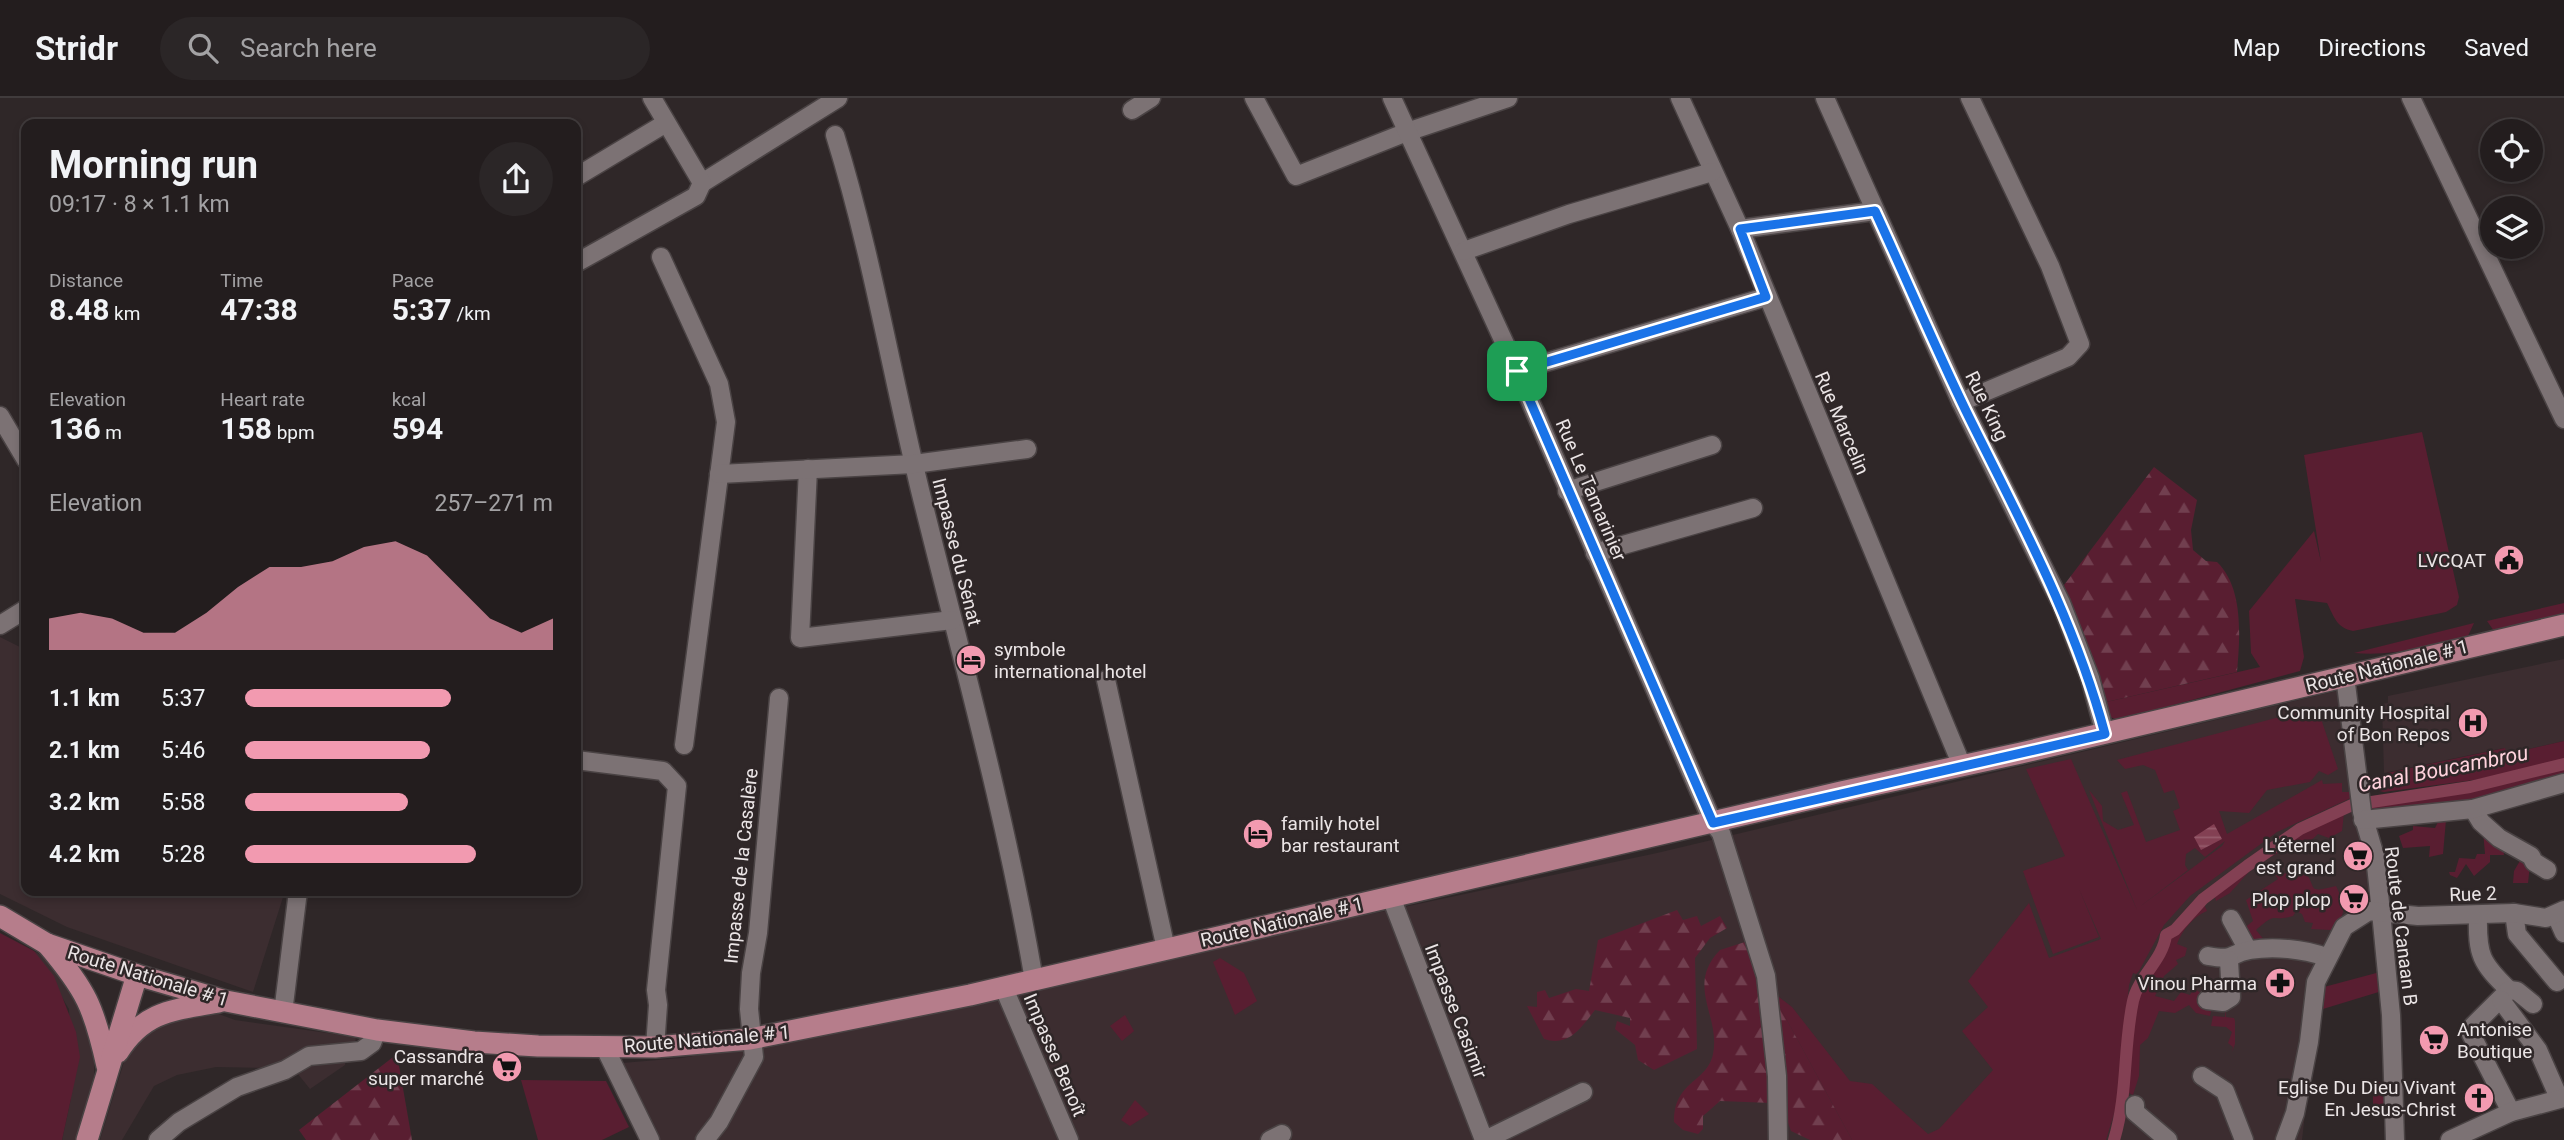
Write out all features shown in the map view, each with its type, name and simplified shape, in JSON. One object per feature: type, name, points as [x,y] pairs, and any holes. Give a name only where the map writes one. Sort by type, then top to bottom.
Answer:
[{"type":"main road","name":"Route Nationale # 1","points":[[0,916],[47,944],[137,975],[226,1001],[377,1030],[474,1042],[604,1046],[655,1047],[751,1039],[1034,980],[2105,734],[2564,625]]},
{"type":"main road","points":[[47,944],[85,993],[97,1023],[108,1068]]},
{"type":"main road","points":[[87,1140],[137,975]]},
{"type":"main road","points":[[108,1068],[126,1040],[145,1021],[168,1011],[226,1001]]},
{"type":"street","points":[[652,98],[702,183]]},
{"type":"street","points":[[581,260],[696,196],[702,183],[838,98]]},
{"type":"street","points":[[1132,110],[1151,98]]},
{"type":"street","points":[[1254,98],[1296,176],[1407,132],[1508,98]]},
{"type":"street","name":"Rue Le Tamarinier","points":[[1392,98],[1464,251],[1713,823],[1721,833],[1766,976],[1777,1076],[1778,1140]]},
{"type":"street","name":"Rue Marcelin","points":[[1679,98],[1740,229],[1962,766]]},
{"type":"street","name":"Rue King","points":[[1825,98],[1962,402],[2061,603],[2090,678],[2105,734]]},
{"type":"street","points":[[1962,402],[2068,356],[2080,344],[2050,265],[1970,98]]},
{"type":"street","points":[[2412,98],[2564,419]]},
{"type":"street","points":[[581,174],[666,123]]},
{"type":"street","name":"Impasse du Sénat","points":[[835,135],[851,189],[914,464],[1021,905],[1034,980]]},
{"type":"street","points":[[1464,251],[1569,214],[1712,172]]},
{"type":"street","points":[[1740,229],[1875,211]]},
{"type":"street","points":[[661,257],[721,392],[726,422],[684,745]]},
{"type":"street","points":[[1517,371],[1766,297]]},
{"type":"street","points":[[0,416],[21,452]]},
{"type":"street","points":[[1567,491],[1712,445]]},
{"type":"street","points":[[719,474],[914,464],[1027,449]]},
{"type":"street","points":[[808,469],[800,638],[952,620]]},
{"type":"street","points":[[1595,553],[1753,508]]},
{"type":"street","points":[[0,625],[21,612]]},
{"type":"street","name":"Route de Canaan B","points":[[2346,676],[2363,816],[2375,856],[2381,912],[2391,1015],[2395,1140]]},
{"type":"street","points":[[1106,680],[1166,949]]},
{"type":"street","name":"Impasse de la Casalère","points":[[705,1140],[754,1057],[751,1039],[751,973],[758,933],[779,698]]},
{"type":"street","points":[[581,761],[663,771],[677,786],[656,990],[658,1005],[655,1047]]},
{"type":"street","points":[[2363,816],[2473,809],[2564,783]]},
{"type":"street","points":[[2473,809],[2490,830],[2547,870]]},
{"type":"street","points":[[283,1013],[297,896]]},
{"type":"street","name":"Impasse Casimir","points":[[1391,897],[1484,1140]]},
{"type":"street","points":[[2285,1140],[2295,1113],[2309,1042],[2312,998],[2326,957],[2344,927],[2369,911],[2381,912]]},
{"type":"street","name":"Rue 2","points":[[2381,912],[2418,916],[2514,914],[2546,918],[2560,912]]},
{"type":"street","points":[[2560,912],[2564,933]]},
{"type":"street","points":[[2514,914],[2517,934],[2557,982]]},
{"type":"street","points":[[2450,1140],[2511,1112],[2561,1098],[2538,1050],[2482,962],[2477,940],[2478,916]]},
{"type":"street","points":[[2231,919],[2248,950]]},
{"type":"street","points":[[2208,956],[2229,960],[2248,950],[2309,951],[2326,957]]},
{"type":"street","points":[[2207,1000],[2223,1002],[2230,999],[2229,960]]},
{"type":"street","name":"Impasse Benoît","points":[[1003,986],[1069,1140]]},
{"type":"street","points":[[2511,1112],[2471,1032],[2483,1015],[2505,995],[2517,991],[2533,1003]]},
{"type":"street","points":[[158,1140],[180,1122],[237,1087],[285,1070],[309,1056],[361,1051],[372,1043],[377,1030]]},
{"type":"street","points":[[604,1046],[650,1140]]},
{"type":"street","points":[[2202,1076],[2229,1097],[2244,1140]]},
{"type":"street","points":[[1484,1140],[1583,1092]]},
{"type":"street","points":[[2135,1105],[2135,1112],[2168,1140]]},
{"type":"shaded area","points":[[0,637],[21,648],[21,896],[283,896],[253,992],[67,927],[0,894]]},
{"type":"shaded area","name":"Community Hospital of Bon Repos","points":[[2564,659],[2564,741],[2506,754],[2504,748],[2384,773],[2382,704],[2388,703],[2388,696]]},
{"type":"shaded area","points":[[2341,690],[2351,736],[2374,910],[2346,929],[2319,991],[2302,1140],[657,1140],[622,1063],[682,1058],[927,1014],[1164,958],[1657,853]]},
{"type":"shaded area","points":[[2214,824],[2222,839],[2201,850],[2194,837]]},
{"type":"shaded area","points":[[34,951],[57,964],[94,1038],[94,1076],[76,1140],[62,1140],[71,1098],[69,1009]]},
{"type":"shaded area","points":[[216,1013],[235,1020],[356,1037],[355,1043],[345,1049],[345,1065],[310,1089],[289,1063],[275,1068],[216,1067],[177,1075],[154,1086],[122,1140],[100,1140],[127,1052],[164,1017]]},
{"type":"green space","points":[[2422,432],[2459,597],[2457,605],[2446,612],[2353,631],[2340,625],[2327,603],[2295,599],[2304,657],[2300,671],[2117,720],[2106,715],[2106,702],[2260,667],[2251,653],[2249,611],[2314,531],[2321,562],[2304,455]]},
{"type":"green space","points":[[2154,467],[2197,500],[2191,530],[2193,550],[2206,561],[2217,562],[2232,585],[2238,614],[2237,672],[2106,702],[2064,585]]},
{"type":"green space","points":[[2564,603],[2564,620],[2494,631],[2487,621]]},
{"type":"green space","points":[[2474,623],[2468,636],[2398,652],[2354,653]]},
{"type":"green space","points":[[2317,707],[2338,769],[2328,775],[2319,771],[2310,782],[2267,790],[2249,813],[2219,811],[2227,834],[2322,780],[2323,784],[2342,783],[2342,792],[2353,792],[2353,797],[2277,832],[2190,896],[2164,925],[2139,971],[2133,973],[2129,985],[2118,1101],[2106,1140],[1852,1140],[1771,991],[1792,1007],[1850,1081],[1872,1084],[1928,1134],[1939,1129],[1993,1070],[1962,1031],[1988,1007],[1968,981],[2029,903],[2049,958],[2101,939],[2079,889],[2099,937],[2053,954],[2023,871],[2065,856],[2026,769],[2071,759],[2137,910],[2089,790],[2102,806],[2103,821],[2118,830],[2134,825],[2121,793],[2127,791],[2146,842],[2180,830],[2173,811],[2180,808],[2174,790],[2164,793],[2155,770],[2143,765],[2125,769],[2117,760]],"holes":[[[2225,841],[2222,846],[2138,908],[2188,870],[2185,865],[2186,854],[2195,848],[2205,857]]]},
{"type":"green space","points":[[2564,741],[2564,761],[2474,780],[2384,792],[2370,789],[2387,780],[2387,773],[2505,748],[2507,754]]},
{"type":"green space","points":[[2564,767],[2564,775],[2473,800],[2390,812],[2385,809],[2377,812],[2369,810],[2387,801],[2510,783]]},
{"type":"green space","points":[[2347,805],[2351,807],[2344,813],[2342,831],[2329,838],[2318,834],[2305,844],[2289,846],[2284,835]]},
{"type":"green space","points":[[2439,820],[2446,820],[2443,854],[2429,857],[2430,846],[2403,848],[2399,836],[2413,830],[2413,826],[2435,828]]},
{"type":"green space","points":[[2483,831],[2503,848],[2504,855],[2490,855],[2490,862],[2474,876],[2466,864],[2457,878],[2450,875],[2449,872],[2455,872],[2459,858],[2475,859],[2477,854],[2485,854]]},
{"type":"green space","points":[[2279,840],[2284,850],[2255,865],[2230,893],[2216,901],[2213,889]]},
{"type":"green space","points":[[2521,859],[2530,865],[2528,883],[2513,883],[2514,871]]},
{"type":"green space","points":[[2277,869],[2283,874],[2303,869],[2316,889],[2336,886],[2345,905],[2339,926],[2331,930],[2311,929],[2313,923],[2305,922],[2302,914],[2296,911],[2293,916],[2271,919],[2263,924],[2256,930],[2265,941],[2255,944],[2243,929],[2253,921],[2246,900],[2278,879],[2272,870]]},
{"type":"green space","points":[[2210,894],[2211,900],[2204,904],[2207,911],[2189,924],[2177,944],[2187,948],[2185,956],[2176,960],[2178,964],[2164,976],[2155,996],[2174,1001],[2181,992],[2190,995],[2194,988],[2213,1003],[2210,1016],[2196,1013],[2189,1005],[2175,1013],[2159,1011],[2148,1038],[2140,1045],[2139,1076],[2133,1095],[2129,1093],[2128,1045],[2132,1009],[2163,954],[2172,929],[2193,905]]},
{"type":"green space","points":[[1677,910],[1683,920],[1697,916],[1701,926],[1720,916],[1727,928],[1710,938],[1695,958],[1697,1049],[1654,1070],[1638,1060],[1635,1045],[1615,1029],[1617,1021],[1630,1026],[1630,1018],[1595,1010],[1574,1034],[1567,1038],[1553,1041],[1544,1039],[1527,1006],[1537,1007],[1537,992],[1545,990],[1549,998],[1576,989],[1589,991],[1598,940]]},
{"type":"green space","points":[[0,933],[34,951],[54,976],[76,1032],[80,1057],[62,1140],[0,1140]]},
{"type":"green space","points":[[1748,941],[1761,979],[1772,1103],[1720,1101],[1703,1116],[1703,1129],[1698,1134],[1683,1130],[1674,1122],[1675,1108],[1685,1090],[1710,1064],[1713,1054],[1713,1027],[1706,1001],[1705,976],[1710,963],[1720,950]]},
{"type":"green space","points":[[1220,958],[1244,973],[1257,1001],[1235,1015],[1213,962]]},
{"type":"green space","points":[[2380,972],[2382,991],[2323,1009],[2324,987]]},
{"type":"green space","points":[[1771,991],[1852,1140],[1810,1140],[1791,1131],[1785,1114]]},
{"type":"green space","points":[[2225,1008],[2226,1017],[2234,1018],[2235,1021],[2235,1044],[2232,1052],[2233,1047],[2228,1043],[2232,1032],[2226,1027],[2211,1026],[2213,1016],[2225,1017]]},
{"type":"green space","points":[[1125,1015],[1134,1031],[1122,1041],[1110,1026]]},
{"type":"green space","points":[[397,1054],[412,1140],[306,1140],[299,1130]]},
{"type":"green space","points":[[521,1080],[606,1081],[629,1127],[602,1140],[538,1140]]},
{"type":"green space","points":[[2373,1082],[2387,1082],[2388,1107],[2373,1108]]},
{"type":"green space","points":[[1135,1100],[1149,1114],[1130,1126],[1121,1120]]},
{"type":"waterway","name":"Canal Boucambrou","points":[[2114,1140],[2136,992],[2160,952],[2166,935],[2175,930],[2203,899],[2300,829],[2352,805],[2470,787],[2564,764]]},
{"type":"place","name":"LVCQAT","points":[[2509,560]]},
{"type":"place","name":"symbole international hotel","points":[[971,660]]},
{"type":"place","name":"Community Hospital of Bon Repos","points":[[2473,723]]},
{"type":"place","name":"family hotel bar restaurant","points":[[1258,834]]},
{"type":"place","name":"L'éternel est grand","points":[[2358,856]]},
{"type":"place","name":"Plop plop","points":[[2354,899]]},
{"type":"place","name":"Vinou Pharma","points":[[2280,983]]},
{"type":"place","name":"Antonise Boutique","points":[[2434,1040]]},
{"type":"place","name":"Cassandra super marché","points":[[507,1067]]},
{"type":"place","name":"Eglise Du Dieu Vivant En Jesus-Christ","points":[[2479,1098]]},
{"type":"route","points":[[1875,211],[1962,402],[2061,603],[2090,678],[2105,734],[1713,823],[1517,371],[1766,297],[1740,229],[1875,211]]}]
